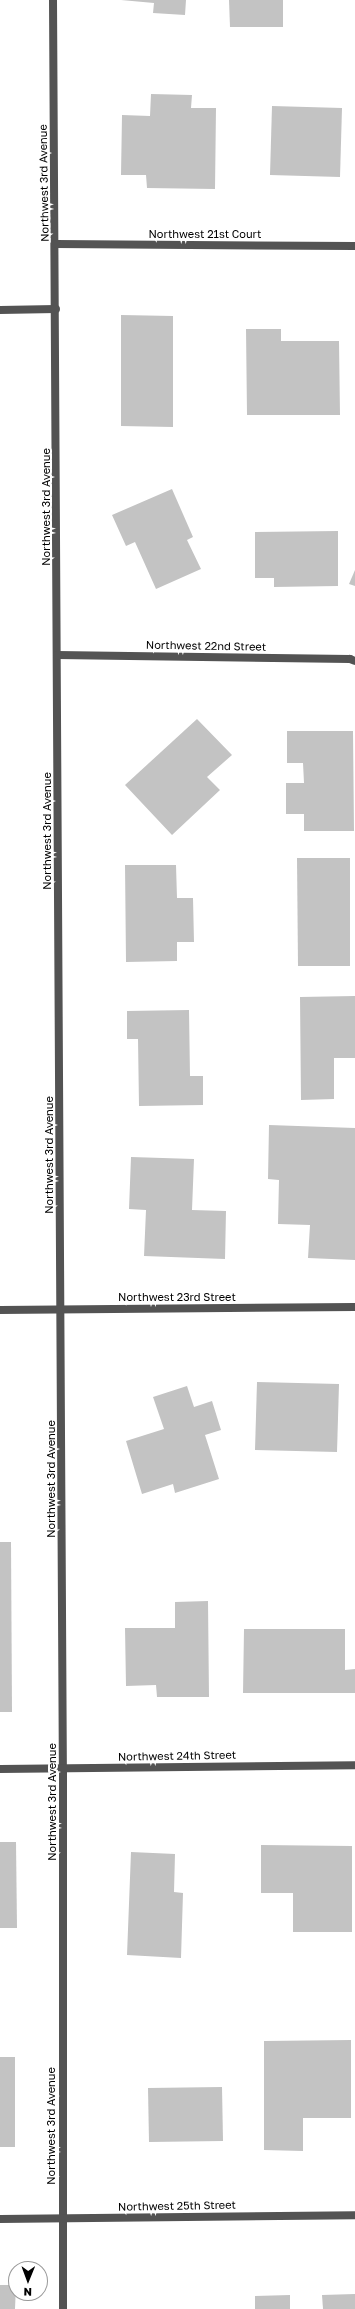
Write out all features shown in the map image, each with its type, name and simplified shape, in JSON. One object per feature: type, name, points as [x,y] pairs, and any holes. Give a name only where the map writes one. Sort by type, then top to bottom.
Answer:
[{"type":"street","name":"Northwest 3rd Avenue","points":[[53,0],[56,244],[63,1768],[63,2309]]},
{"type":"street","name":"Northwest 21st Court","points":[[56,244],[355,246]]},
{"type":"street","points":[[0,310],[56,309]]},
{"type":"street","name":"Northwest 22nd Street","points":[[57,656],[355,661]]},
{"type":"street","name":"Northwest 23rd Street","points":[[0,1310],[61,1308],[355,1307]]},
{"type":"street","name":"Northwest 24th Street","points":[[0,1769],[355,1765]]},
{"type":"street","name":"Northwest 25th Street","points":[[0,2219],[355,2215]]},
{"type":"building","points":[[121,0],[186,0],[185,15],[153,13],[154,3]]},
{"type":"building","points":[[229,0],[283,0],[283,27],[230,27]]},
{"type":"building","points":[[151,94],[192,95],[191,108],[216,108],[215,189],[147,188],[146,175],[121,175],[122,115],[150,116]]},
{"type":"building","points":[[272,106],[342,108],[340,177],[270,175]]},
{"type":"building","points":[[121,315],[173,316],[173,427],[121,426]]},
{"type":"building","points":[[246,329],[281,329],[281,341],[339,341],[340,415],[247,415]]},
{"type":"building","points":[[172,489],[193,537],[187,540],[201,569],[156,589],[135,542],[126,546],[112,515]]},
{"type":"building","points":[[338,531],[338,586],[274,587],[274,578],[255,578],[255,532]]},
{"type":"building","points":[[355,570],[355,586],[349,584]]},
{"type":"building","points":[[197,719],[232,755],[207,777],[220,790],[172,835],[125,785]]},
{"type":"building","points":[[287,731],[353,731],[354,831],[304,831],[304,814],[286,814],[286,783],[304,783],[303,763],[287,763]]},
{"type":"building","points":[[297,858],[350,858],[350,966],[298,966]]},
{"type":"building","points":[[125,865],[176,865],[177,898],[193,898],[194,942],[177,942],[177,961],[126,962]]},
{"type":"building","points":[[355,996],[355,1058],[334,1058],[334,1099],[301,1100],[300,997]]},
{"type":"building","points":[[189,1010],[190,1076],[203,1076],[203,1105],[139,1106],[138,1039],[127,1039],[127,1011]]},
{"type":"building","points":[[269,1125],[355,1128],[355,1260],[308,1258],[310,1225],[278,1224],[279,1180],[268,1179]]},
{"type":"building","points":[[131,1157],[194,1159],[192,1210],[226,1211],[225,1259],[144,1256],[146,1210],[129,1209]]},
{"type":"building","points":[[257,1382],[339,1384],[337,1452],[255,1450]]},
{"type":"building","points":[[187,1386],[194,1407],[212,1401],[221,1430],[205,1435],[219,1479],[175,1493],[173,1484],[142,1494],[126,1441],[164,1429],[153,1397]]},
{"type":"building","points":[[0,1542],[11,1542],[12,1712],[0,1712]]},
{"type":"building","points":[[208,1601],[209,1697],[157,1697],[156,1685],[126,1686],[125,1628],[175,1628],[175,1602]]},
{"type":"building","points":[[244,1629],[345,1629],[345,1670],[355,1669],[355,1693],[243,1693]]},
{"type":"building","points":[[0,1842],[16,1842],[17,1928],[0,1928]]},
{"type":"building","points":[[261,1845],[352,1846],[352,1932],[293,1932],[293,1893],[261,1893]]},
{"type":"building","points":[[131,1852],[175,1854],[174,1892],[183,1893],[181,1958],[127,1955]]},
{"type":"building","points":[[351,2040],[351,2118],[303,2118],[303,2151],[264,2150],[264,2041]]},
{"type":"building","points":[[0,2057],[15,2057],[15,2147],[0,2147]]},
{"type":"building","points":[[222,2087],[223,2141],[149,2142],[148,2088]]},
{"type":"building","points":[[0,2285],[8,2285],[8,2301],[15,2301],[15,2309],[0,2309]]},
{"type":"building","points":[[355,2294],[355,2309],[323,2309],[322,2295]]},
{"type":"building","points":[[290,2295],[290,2309],[255,2309],[255,2296]]}]
